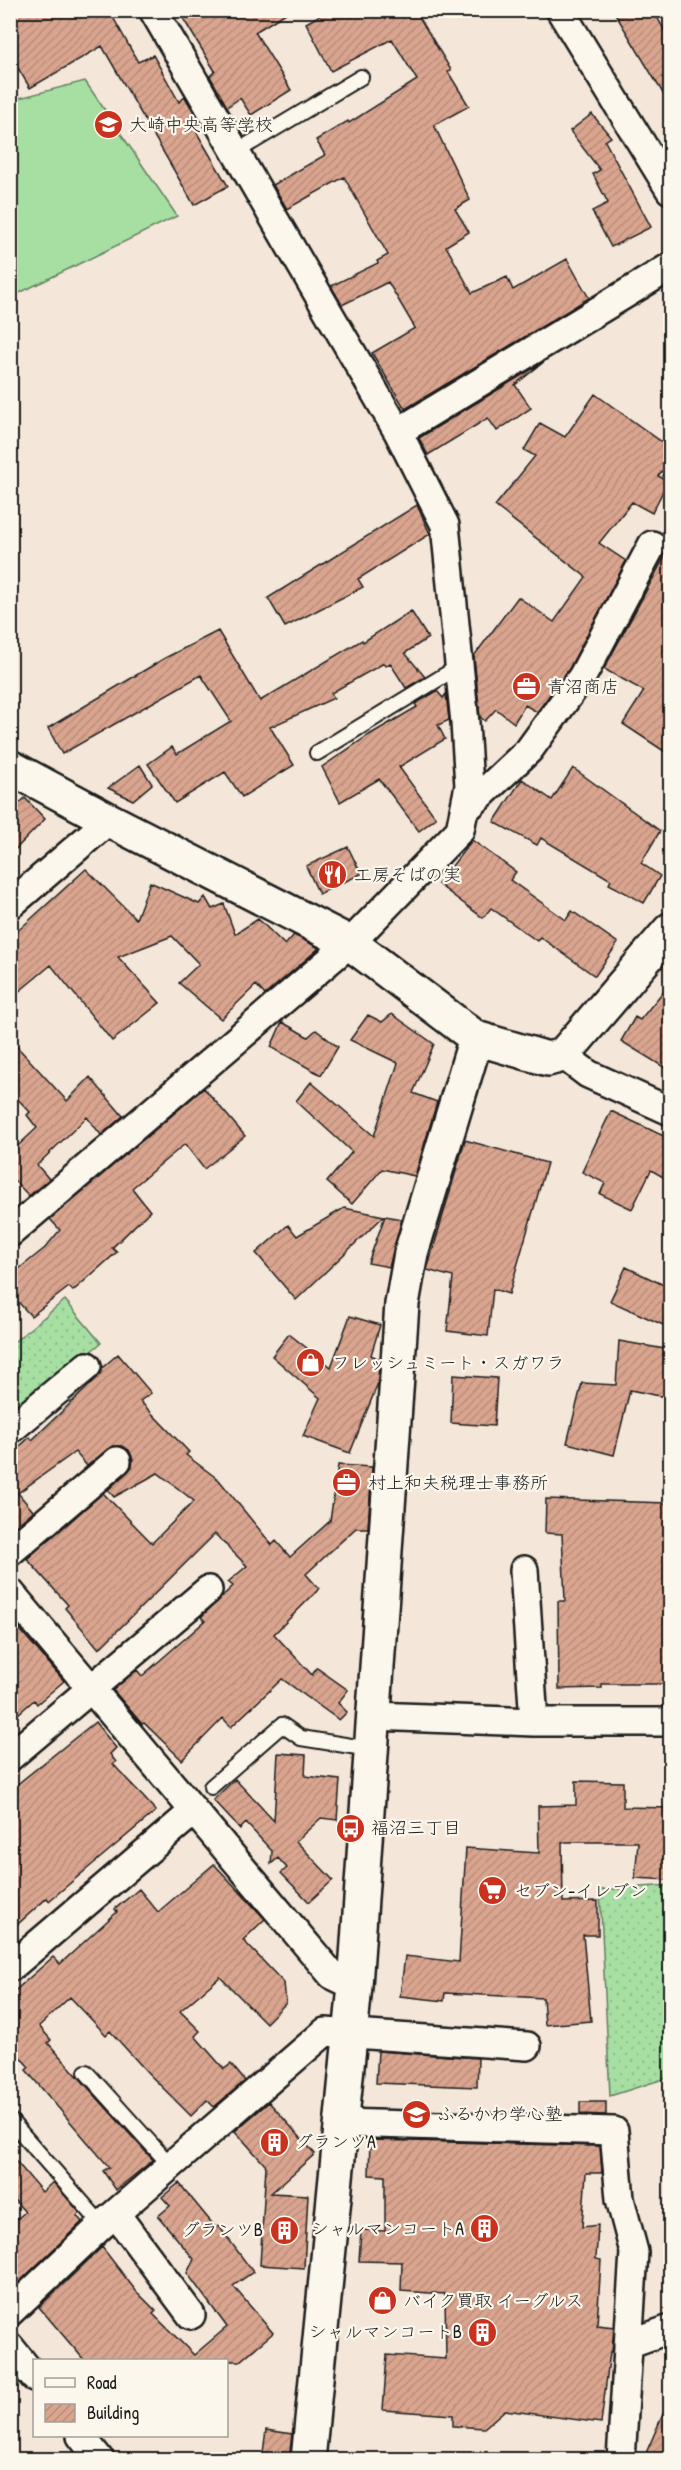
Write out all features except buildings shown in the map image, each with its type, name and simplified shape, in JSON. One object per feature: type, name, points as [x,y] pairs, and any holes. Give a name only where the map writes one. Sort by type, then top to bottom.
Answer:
[{"type":"street","points":[[10,1233],[350,943],[460,830],[469,786],[445,525],[398,432],[153,10]]},
{"type":"street","points":[[560,10],[670,190]]},
{"type":"street","points":[[398,432],[670,267]]},
{"type":"street","points":[[464,811],[529,750],[582,677],[652,545]]},
{"type":"street","points":[[10,767],[350,943],[476,1038],[548,1059],[563,1055],[670,930]]},
{"type":"street","points":[[10,905],[110,820]]},
{"type":"street","points":[[308,2460],[355,1986],[402,1304],[411,1253],[476,1038]]},
{"type":"street","points":[[563,1055],[588,1074],[670,1111]]},
{"type":"street","points":[[10,1430],[87,1366]]},
{"type":"street","points":[[10,1552],[117,1461]]},
{"type":"street","points":[[524,1570],[534,1722]]},
{"type":"street","points":[[10,1757],[208,1590]]},
{"type":"street","points":[[10,1592],[332,1975],[355,1986]]},
{"type":"street","points":[[373,1716],[534,1722],[670,1722]]},
{"type":"street","points":[[11,1967],[194,1811]]},
{"type":"street","points":[[10,2312],[109,2220],[325,2032],[527,2046]]},
{"type":"street","points":[[342,2123],[614,2131],[620,2199],[634,2253],[621,2460]]},
{"type":"street","points":[[109,2220],[191,2315]]},
{"type":"street","points":[[628,2344],[670,2329]]},
{"type":"street","points":[[10,2347],[33,2376]]},
{"type":"street","points":[[82,2437],[100,2460]]},
{"type":"lane","points":[[234,153],[361,77]]},
{"type":"lane","points":[[318,753],[458,667]]},
{"type":"lane","points":[[211,1787],[282,1725],[301,1738],[370,1749]]},
{"type":"lane","points":[[87,2072],[171,2166]]},
{"type":"lane","points":[[10,2120],[109,2220]]},
{"type":"green space","points":[[85,81],[177,216],[11,297],[11,84],[20,98]]},
{"type":"green space","points":[[65,1300],[101,1343],[19,1410],[11,1399],[10,1345]]},
{"type":"green space","points":[[670,1885],[670,2077],[610,2096],[600,1890]]},
{"type":"place","name":"大崎中央高等学校","points":[[108,125]]},
{"type":"place","name":"青沼商店","points":[[526,687]]},
{"type":"place","name":"工房そばの実","points":[[333,875]]},
{"type":"place","name":"フレッシュミート・スガワラ","points":[[311,1363]]},
{"type":"place","name":"村上和夫税理士事務所","points":[[347,1483]]},
{"type":"place","name":"福沼三丁目","points":[[350,1828]]},
{"type":"place","name":"セブン-イレブン","points":[[493,1891]]},
{"type":"place","name":"ふるかわ学心塾","points":[[416,2114]]},
{"type":"place","name":"グランツA","points":[[274,2142]]},
{"type":"place","name":"シャルマンコートA","points":[[485,2229]]},
{"type":"place","name":"グランツB","points":[[284,2230]]},
{"type":"place","name":"バイク買取 イーグルス","points":[[382,2301]]},
{"type":"place","name":"シャルマンコートB","points":[[483,2332]]}]
